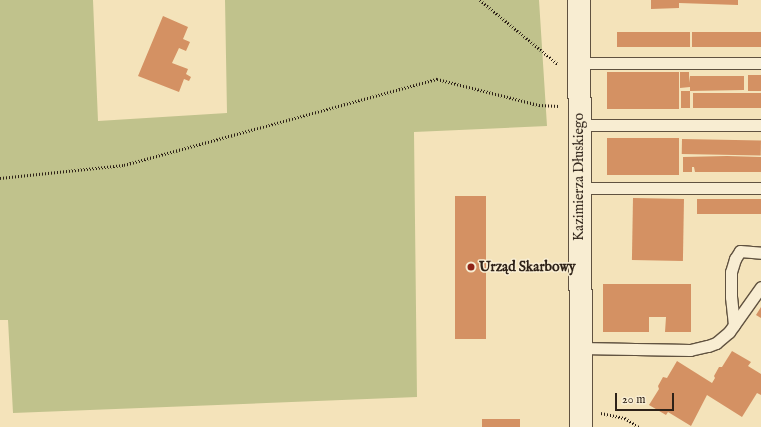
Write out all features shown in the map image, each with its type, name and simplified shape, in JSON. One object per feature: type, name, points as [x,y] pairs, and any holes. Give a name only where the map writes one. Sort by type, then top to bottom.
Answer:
[{"type":"street","name":"Kazimierza Dłuskiego","points":[[579,0],[581,427]]},
{"type":"lane","points":[[580,72],[761,63]]},
{"type":"lane","points":[[579,116],[761,125]]},
{"type":"lane","points":[[579,188],[761,188]]},
{"type":"lane","points":[[734,324],[731,278],[735,260],[740,251],[761,253]]},
{"type":"lane","points":[[580,348],[690,350],[716,343],[725,337],[761,287]]},
{"type":"path","points":[[480,0],[580,72]]},
{"type":"path","points":[[0,178],[124,165],[437,79],[579,116]]},
{"type":"path","points":[[600,413],[625,418],[639,427]]},
{"type":"green space","points":[[0,0],[93,0],[98,121],[227,113],[225,0],[539,0],[547,126],[414,132],[417,397],[13,413],[8,320],[0,320]]},
{"type":"building","points":[[651,0],[738,0],[738,5],[679,3],[679,8],[651,9]]},
{"type":"building","points":[[163,16],[188,27],[183,39],[190,42],[186,51],[179,48],[172,63],[188,69],[186,74],[191,77],[189,81],[184,79],[179,92],[138,76]]},
{"type":"building","points":[[617,32],[690,32],[690,47],[617,47]]},
{"type":"building","points":[[692,32],[761,32],[761,47],[692,47]]},
{"type":"building","points":[[607,72],[679,72],[679,109],[607,109]]},
{"type":"building","points":[[680,72],[689,72],[689,83],[690,76],[744,76],[744,90],[690,91],[690,87],[680,88]]},
{"type":"building","points":[[748,75],[761,75],[761,91],[748,91]]},
{"type":"building","points":[[681,91],[690,91],[690,108],[681,108]]},
{"type":"building","points":[[693,93],[761,93],[761,108],[693,108]]},
{"type":"building","points":[[607,138],[679,138],[679,175],[607,175]]},
{"type":"building","points":[[682,139],[761,140],[761,155],[682,154]]},
{"type":"building","points":[[683,157],[761,157],[761,172],[695,172],[694,167],[692,167],[692,172],[683,172]]},
{"type":"building","name":"Urząd Skarbowy","points":[[455,196],[486,196],[486,339],[455,339]]},
{"type":"building","points":[[633,198],[684,199],[683,261],[632,260]]},
{"type":"building","points":[[697,199],[761,199],[761,214],[697,214]]},
{"type":"building","points":[[603,284],[691,284],[691,332],[665,332],[666,317],[649,317],[649,332],[603,332]]},
{"type":"building","points":[[761,307],[761,318],[756,315]]},
{"type":"building","points":[[732,351],[751,362],[748,366],[761,374],[761,395],[757,393],[742,417],[707,395],[691,426],[668,412],[666,415],[649,405],[659,389],[658,386],[663,377],[667,378],[677,361],[712,383],[719,367],[722,367]]},
{"type":"building","points":[[482,419],[520,419],[520,427],[482,427]]},
{"type":"place","name":"Urząd Skarbowy","points":[[471,267]]}]
